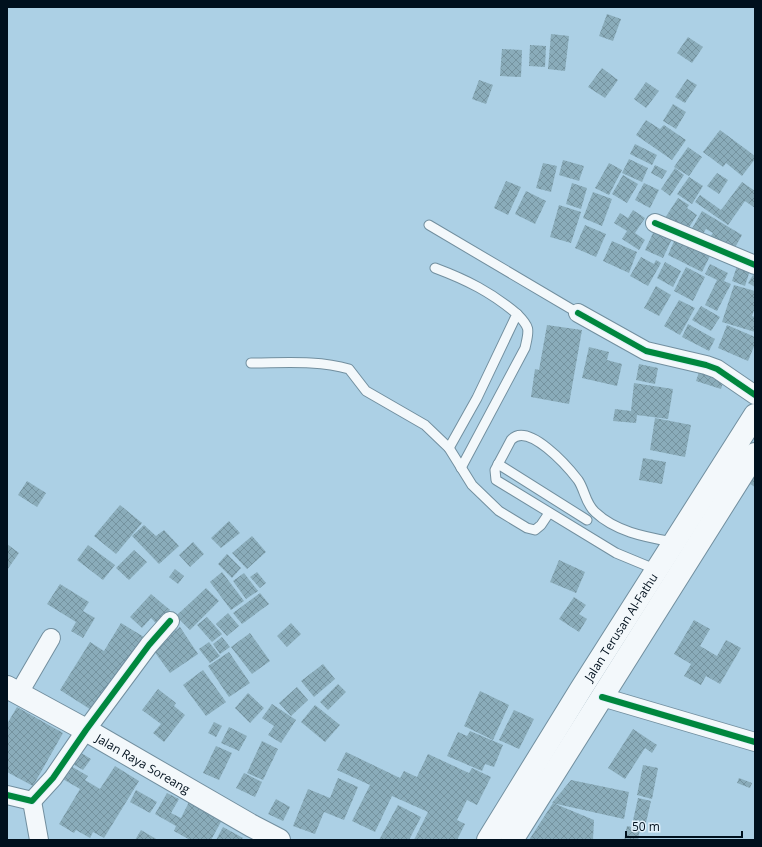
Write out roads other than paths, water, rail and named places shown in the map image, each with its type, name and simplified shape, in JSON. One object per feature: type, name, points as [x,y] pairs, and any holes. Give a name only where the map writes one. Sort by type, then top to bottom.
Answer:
[{"type":"main road","name":"Jalan Terusan Al-Fathu","points":[[488,840],[581,689],[755,415]]},
{"type":"main road","name":"Jalan Terusan Al-Fathu","points":[[512,840],[755,454]]},
{"type":"main road","name":"Jalan Raya Soreang","points":[[13,690],[86,730],[252,826],[280,840]]},
{"type":"street","points":[[655,223],[755,265]]},
{"type":"street","points":[[578,313],[646,351],[717,369],[755,395]]},
{"type":"street","points":[[32,801],[53,778],[86,730],[149,645],[170,621]]},
{"type":"street","points":[[13,690],[51,638]]},
{"type":"street","points":[[602,697],[755,742]]},
{"type":"street","points":[[7,795],[32,801]]},
{"type":"street","points":[[32,801],[39,840]]},
{"type":"lane","points":[[429,225],[578,313]]},
{"type":"lane","points":[[435,268],[464,279],[489,292],[517,314],[524,321],[529,330],[525,348],[461,468]]},
{"type":"lane","points":[[449,448],[477,398],[517,314]]},
{"type":"lane","points":[[251,363],[329,364],[349,369],[366,391],[425,425],[449,448],[472,485],[499,510],[527,528],[535,530],[549,513]]},
{"type":"lane","points":[[657,570],[616,553],[496,480],[495,470],[514,437],[519,436],[533,439],[550,449],[578,481],[587,502],[594,512],[614,526],[652,538],[674,542]]},
{"type":"lane","points":[[498,464],[587,520]]},
{"type":"lane","points":[[579,531],[594,512]]}]
